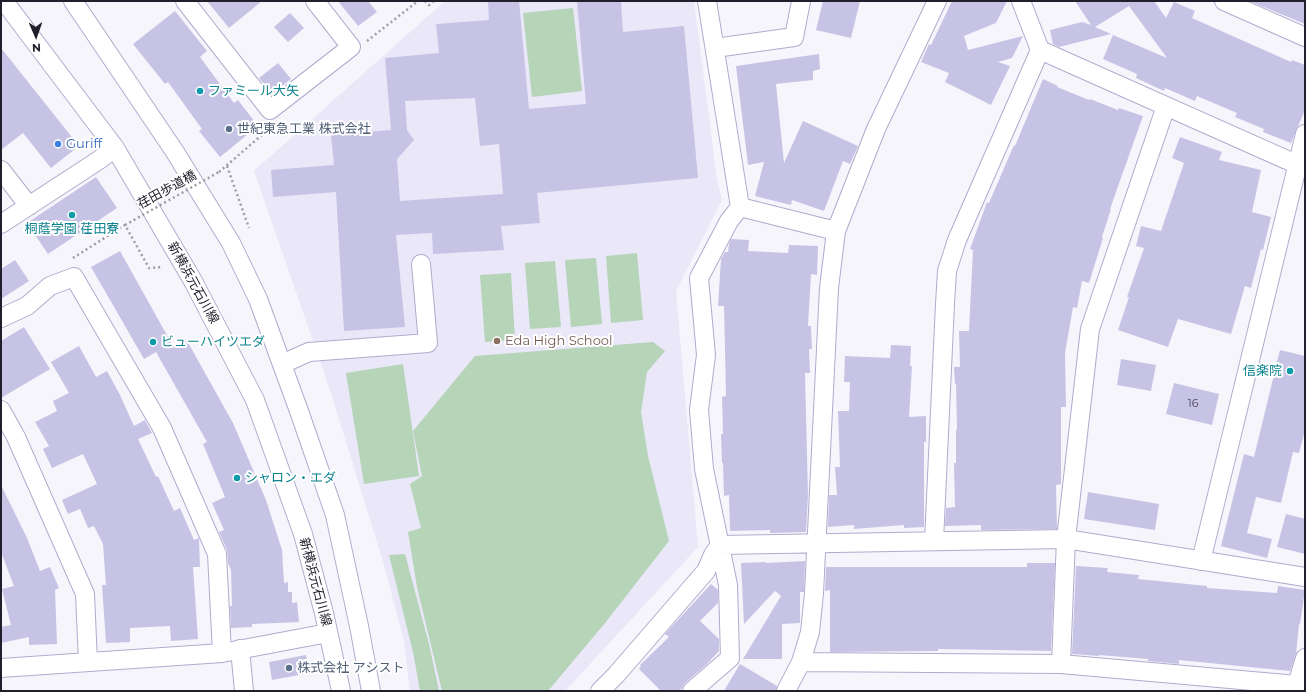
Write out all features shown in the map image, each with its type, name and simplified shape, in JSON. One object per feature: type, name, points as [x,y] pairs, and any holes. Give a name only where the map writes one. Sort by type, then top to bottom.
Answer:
[{"type":"street","name":"新横浜元石川線","points":[[4,1],[115,148],[194,281],[255,400],[303,534],[341,691]]},
{"type":"street","points":[[74,1],[175,152],[231,243],[258,299],[335,515],[359,626],[371,691]]},
{"type":"street","points":[[185,1],[270,110],[351,47],[315,1]]},
{"type":"street","points":[[692,691],[730,658],[728,585],[704,469],[699,410],[706,356],[699,278],[729,220],[740,207],[707,1]]},
{"type":"street","points":[[715,48],[794,37],[801,1]]},
{"type":"street","points":[[786,691],[802,662],[810,632],[814,593],[829,288],[836,231],[876,129],[937,1]]},
{"type":"street","points":[[934,541],[947,271],[957,240],[1040,50],[1021,1]]},
{"type":"street","points":[[1224,1],[1305,37]]},
{"type":"street","points":[[1040,50],[1301,166]]},
{"type":"street","points":[[1061,664],[1066,539],[1090,329],[1166,106]]},
{"type":"street","points":[[1201,560],[1301,166],[1305,134]]},
{"type":"street","points":[[1,224],[115,148]]},
{"type":"street","points":[[1,170],[29,206]]},
{"type":"street","points":[[740,207],[836,231]]},
{"type":"street","points":[[282,364],[309,352],[428,343],[421,264]]},
{"type":"street","points":[[1,318],[27,306],[71,269],[162,428],[216,554],[222,653]]},
{"type":"street","points":[[1,410],[16,437],[85,594],[88,662]]},
{"type":"street","points":[[720,545],[1066,539],[1305,577]]},
{"type":"street","points":[[600,691],[616,675],[706,571],[713,555],[720,545]]},
{"type":"street","points":[[1,668],[222,653],[328,633]]},
{"type":"street","points":[[240,650],[244,691]]},
{"type":"street","points":[[802,662],[1061,664],[1296,688],[1305,658]]},
{"type":"path","points":[[425,1],[429,5],[434,1]]},
{"type":"path","points":[[227,166],[249,228]]},
{"type":"path","name":"荏田歩道橋","points":[[71,269],[125,225],[219,172]]},
{"type":"path","points":[[125,225],[149,268],[162,267]]},
{"type":"shaded area","name":"Eda High School","points":[[445,1],[694,1],[717,179],[722,200],[676,291],[698,547],[565,691],[410,691],[404,641],[384,565],[330,390],[254,171]]},
{"type":"green space","points":[[573,8],[582,91],[532,97],[523,13]]},
{"type":"green space","points":[[637,253],[643,320],[611,323],[606,256]]},
{"type":"green space","points":[[596,258],[602,324],[571,327],[565,260]]},
{"type":"green space","points":[[555,261],[561,327],[530,329],[525,263]]},
{"type":"green space","points":[[511,273],[515,340],[485,342],[480,275]]},
{"type":"green space","points":[[653,342],[665,351],[647,372],[641,412],[648,456],[669,541],[605,623],[548,691],[442,691],[417,587],[408,532],[421,528],[410,484],[422,476],[413,431],[475,356]]},
{"type":"green space","points":[[403,364],[419,476],[364,484],[346,373]]},
{"type":"green space","points":[[405,554],[429,644],[439,691],[420,691],[413,652],[389,555]]},
{"type":"building","points":[[207,1],[262,1],[229,28]]},
{"type":"building","points":[[338,1],[368,1],[377,12],[358,26]]},
{"type":"building","points":[[488,1],[519,1],[529,109],[586,104],[577,1],[621,1],[623,32],[684,26],[698,178],[537,193],[540,223],[501,226],[504,250],[433,254],[432,233],[396,235],[405,327],[344,331],[336,192],[273,197],[271,170],[334,165],[331,135],[391,130],[385,58],[439,53],[436,24],[489,20]],"holes":[[[475,98],[480,146],[499,144],[503,194],[400,201],[397,159],[414,140],[407,130],[405,101]]]},
{"type":"building","points":[[823,1],[860,1],[851,38],[816,30]]},
{"type":"building","points":[[952,1],[1007,1],[996,23],[964,36],[968,50],[1023,36],[1012,58],[998,62],[1010,66],[991,105],[945,82],[949,73],[921,62],[929,44],[931,45]]},
{"type":"building","points":[[1075,1],[1154,1],[1166,18],[1174,2],[1195,11],[1192,18],[1291,62],[1292,60],[1305,65],[1305,110],[1291,143],[1263,132],[1264,129],[1235,117],[1237,113],[1197,96],[1195,101],[1165,88],[1164,91],[1136,78],[1137,74],[1103,59],[1113,35],[1167,58],[1129,6],[1095,27],[1111,34],[1059,47],[1053,44],[1050,30],[1082,22],[1091,25]]},
{"type":"building","points":[[1250,1],[1305,1],[1305,24],[1254,3]]},
{"type":"building","points":[[175,11],[207,51],[200,57],[234,103],[238,100],[258,126],[220,157],[199,131],[202,129],[168,82],[165,84],[133,44]]},
{"type":"building","points":[[290,13],[304,28],[288,42],[274,27]]},
{"type":"building","points":[[1,48],[79,146],[51,168],[23,133],[1,150]]},
{"type":"building","points":[[819,54],[820,69],[813,71],[813,80],[776,84],[784,163],[803,121],[858,146],[850,164],[843,161],[824,211],[792,200],[791,205],[755,196],[764,162],[748,165],[736,66]]},
{"type":"building","points":[[278,63],[291,79],[272,94],[259,78]]},
{"type":"building","points":[[1043,79],[1058,86],[1057,87],[1089,100],[1090,99],[1118,110],[1119,108],[1143,116],[1110,209],[1089,283],[1082,281],[1077,308],[1073,307],[1065,353],[1066,407],[1061,407],[1061,484],[1056,485],[1057,529],[981,530],[981,525],[945,526],[946,508],[955,507],[954,463],[956,463],[957,430],[954,367],[960,367],[959,331],[969,331],[973,250],[970,249],[987,202],[989,203],[1014,145],[1015,146]]},
{"type":"building","points":[[1180,137],[1222,152],[1219,160],[1261,170],[1252,212],[1271,217],[1263,250],[1261,249],[1251,288],[1245,286],[1231,334],[1178,319],[1168,347],[1118,330],[1129,297],[1127,297],[1144,248],[1136,246],[1141,226],[1161,231],[1184,163],[1172,158]]},
{"type":"building","name":"桐蔭学園 荏田寮","points":[[96,177],[117,208],[48,254],[27,223]]},
{"type":"building","points":[[731,239],[749,240],[748,251],[788,253],[789,245],[818,246],[817,275],[811,274],[808,326],[811,326],[812,349],[809,349],[810,373],[805,373],[808,496],[806,532],[770,533],[770,530],[730,531],[729,495],[724,496],[721,434],[723,434],[722,397],[726,396],[724,306],[718,306],[721,259],[725,252],[728,252]]},
{"type":"building","points":[[120,251],[173,346],[186,339],[233,423],[266,500],[282,550],[284,583],[288,582],[288,592],[292,592],[292,603],[297,602],[299,622],[252,624],[252,627],[231,628],[231,570],[228,563],[227,550],[219,532],[224,530],[212,503],[225,497],[203,444],[207,442],[156,352],[144,359],[91,267]]},
{"type":"building","points":[[15,260],[29,281],[1,299],[1,269]]},
{"type":"building","points":[[24,327],[50,369],[1,398],[1,341]]},
{"type":"building","points":[[891,345],[911,346],[910,366],[912,366],[909,417],[926,416],[926,442],[924,442],[924,527],[904,528],[904,525],[854,529],[854,525],[828,527],[829,495],[837,495],[835,467],[840,467],[838,411],[849,411],[850,382],[844,382],[845,356],[890,358]]},
{"type":"building","points":[[79,346],[96,377],[107,371],[134,426],[145,420],[152,433],[138,439],[156,477],[158,476],[174,511],[180,508],[194,540],[199,538],[200,567],[193,567],[198,639],[171,641],[170,626],[130,628],[130,642],[106,643],[102,585],[106,585],[103,544],[94,526],[88,528],[80,509],[68,514],[62,500],[97,484],[83,454],[52,468],[43,449],[49,446],[35,422],[57,411],[53,401],[69,393],[51,362]]},
{"type":"building","points":[[1280,350],[1305,356],[1305,430],[1299,453],[1293,452],[1281,503],[1256,497],[1247,533],[1272,539],[1267,558],[1221,546],[1244,454],[1254,457]]},
{"type":"building","points":[[1121,359],[1156,365],[1151,391],[1117,385]]},
{"type":"building","points":[[1174,383],[1219,394],[1212,425],[1166,414]]},
{"type":"building","points":[[1,485],[27,538],[40,571],[50,567],[59,588],[55,590],[57,644],[29,645],[29,637],[1,643],[1,627],[11,625],[2,589],[14,586],[1,552]]},
{"type":"building","points":[[1088,492],[1159,504],[1155,530],[1084,519]]},
{"type":"building","points":[[1286,514],[1305,519],[1305,554],[1277,547]]},
{"type":"building","points":[[805,561],[804,592],[800,592],[800,623],[782,624],[782,659],[743,659],[781,596],[775,591],[744,624],[741,563]]},
{"type":"building","points":[[1027,563],[1055,563],[1051,651],[938,649],[938,651],[830,652],[830,590],[825,591],[826,567],[1027,567]]},
{"type":"building","points":[[1076,566],[1108,568],[1107,572],[1139,575],[1138,579],[1207,586],[1207,588],[1277,593],[1278,586],[1305,590],[1299,624],[1296,654],[1290,671],[1179,660],[1179,664],[1148,661],[1148,659],[1072,654]]},
{"type":"building","points":[[711,584],[718,590],[718,603],[700,621],[719,639],[719,651],[707,664],[685,683],[680,691],[661,691],[639,669],[641,666],[640,665],[669,637],[665,634]]},
{"type":"building","name":"株式会社 アシスト","points":[[306,655],[310,673],[272,680],[269,662]]},
{"type":"building","points":[[740,664],[777,686],[776,691],[724,691]]},
{"type":"place","name":"ファミール大矢","points":[[200,91]]},
{"type":"place","name":"世紀東急工業 株式会社","points":[[229,129]]},
{"type":"place","name":"Guriff","points":[[58,144]]},
{"type":"place","name":"桐蔭学園 荏田寮","points":[[72,215]]},
{"type":"place","name":"Eda High School","points":[[497,341]]},
{"type":"place","name":"ビューハイツエダ","points":[[153,342]]},
{"type":"place","name":"信楽院","points":[[1290,371]]},
{"type":"place","name":"シャロン・エダ","points":[[237,478]]},
{"type":"place","name":"株式会社 アシスト","points":[[289,668]]}]
